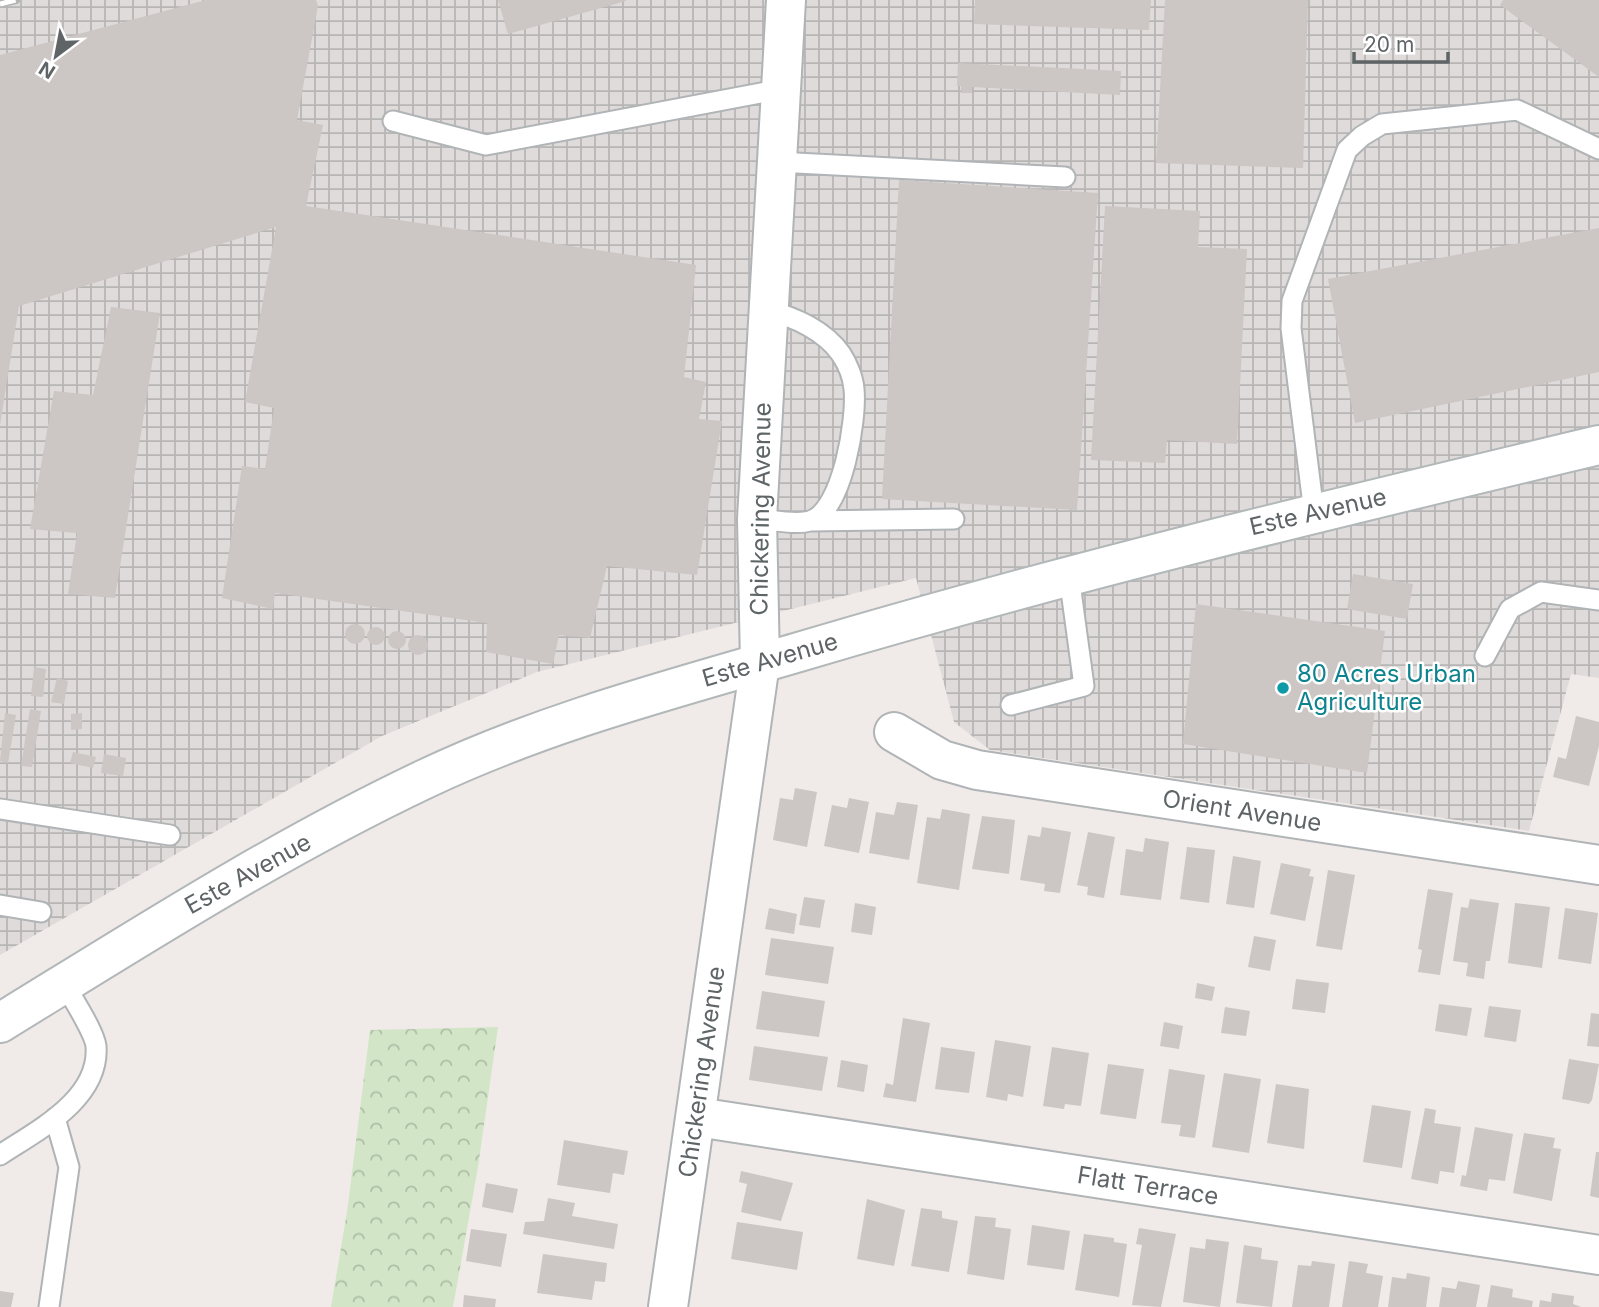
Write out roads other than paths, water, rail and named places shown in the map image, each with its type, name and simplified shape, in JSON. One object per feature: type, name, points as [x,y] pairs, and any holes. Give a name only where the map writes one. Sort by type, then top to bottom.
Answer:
[{"type":"street","name":"Chickering Avenue","points":[[668,1307],[760,663],[757,519],[786,0]]},
{"type":"street","name":"Este Avenue","points":[[0,1023],[230,880],[425,779],[534,733],[646,695],[1069,576],[1314,513],[1599,445]]},
{"type":"street","name":"Orient Avenue","points":[[894,732],[942,760],[977,770],[1599,865]]},
{"type":"street","name":"Flatt Terrace","points":[[696,1117],[1599,1255]]},
{"type":"lane","points":[[393,121],[485,145],[782,89]]},
{"type":"lane","points":[[1314,513],[1291,328],[1292,301],[1347,150],[1362,136],[1382,124],[1517,110],[1599,149]]},
{"type":"lane","points":[[778,162],[1065,177]]},
{"type":"lane","points":[[769,311],[792,316],[840,352],[855,389],[848,449],[837,491],[824,511],[810,521]]},
{"type":"lane","points":[[757,519],[954,519]]},
{"type":"lane","points":[[1011,705],[1084,686],[1069,576]]},
{"type":"lane","points":[[1485,656],[1510,609],[1541,592],[1599,600]]},
{"type":"lane","points":[[0,809],[170,835]]},
{"type":"lane","points":[[0,905],[41,912]]},
{"type":"lane","points":[[0,1155],[55,1118],[92,1080],[96,1045],[64,983]]},
{"type":"lane","points":[[49,1307],[69,1167],[55,1118]]},
{"type":"railway","points":[[0,4],[16,0]]},
{"type":"place","name":"80 Acres Urban Agriculture","points":[[1283,688]]}]
